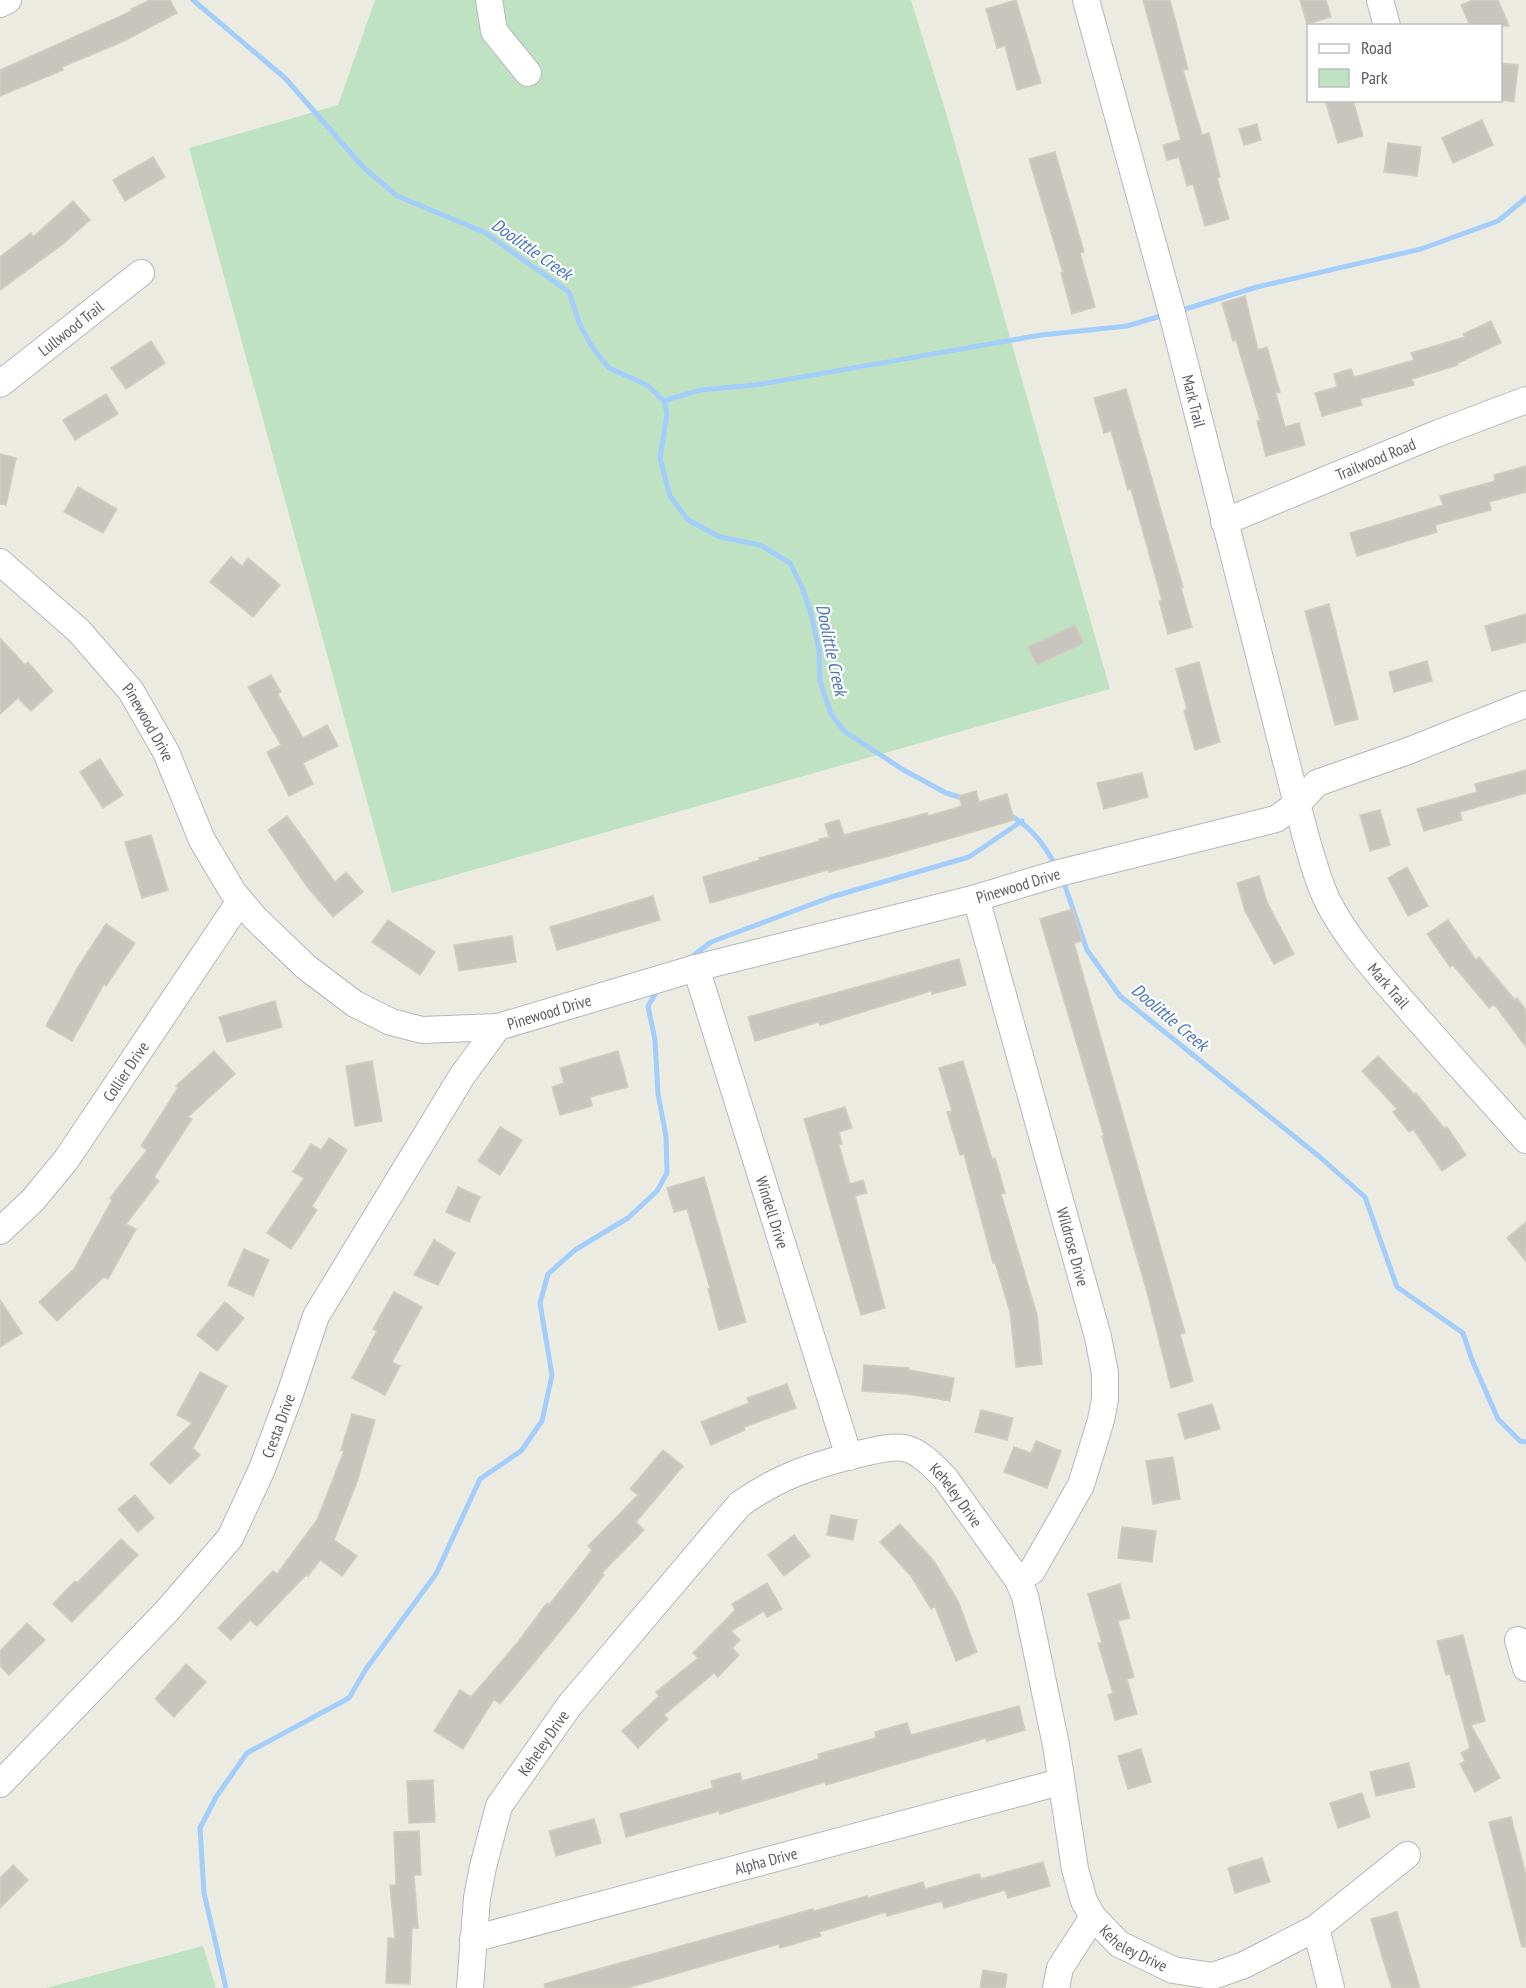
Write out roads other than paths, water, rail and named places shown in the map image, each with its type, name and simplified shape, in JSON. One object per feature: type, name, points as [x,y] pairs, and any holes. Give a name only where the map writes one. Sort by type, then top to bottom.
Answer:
[{"type":"street","points":[[0,4],[8,0]]},
{"type":"street","points":[[489,0],[494,31],[528,72]]},
{"type":"street","name":"Mark Trail","points":[[1086,0],[1172,313],[1224,522],[1316,871],[1341,925],[1373,967],[1526,1140]]},
{"type":"street","points":[[1380,0],[1386,24]]},
{"type":"street","name":"Lullwood Trail","points":[[0,384],[141,273]]},
{"type":"street","name":"Trailwood Road","points":[[1224,522],[1526,399]]},
{"type":"street","name":"Pinewood Drive","points":[[0,562],[79,631],[131,691],[166,752],[202,840],[219,871],[254,917],[306,967],[355,1004],[391,1022],[422,1030],[498,1027],[696,968],[976,898],[1059,873],[1276,819],[1297,804]]},
{"type":"street","points":[[1297,804],[1317,783],[1408,751],[1526,704]]},
{"type":"street","name":"Wildrose Drive","points":[[976,898],[1098,1337],[1105,1373],[1103,1410],[1081,1485],[1032,1571],[1018,1580]]},
{"type":"street","name":"Collier Drive","points":[[0,1231],[33,1200],[66,1160],[240,901]]},
{"type":"street","name":"Windell Drive","points":[[696,968],[849,1457]]},
{"type":"street","name":"Cresta Drive","points":[[0,1784],[166,1612],[230,1538],[262,1469],[316,1316],[462,1076],[498,1027]]},
{"type":"street","name":"Keheley Drive","points":[[470,1988],[473,1939],[483,1867],[499,1806],[569,1706],[740,1504],[765,1486],[793,1473],[881,1449],[904,1448],[918,1454],[945,1478],[1018,1580],[1025,1596],[1056,1745],[1075,1869],[1084,1901],[1093,1917],[1119,1944],[1173,1970],[1214,1976],[1244,1965],[1316,1928],[1407,1855]]},
{"type":"street","points":[[1518,1640],[1526,1668]]},
{"type":"street","name":"Alpha Drive","points":[[473,1939],[1060,1782]]},
{"type":"street","points":[[1056,1988],[1060,1968],[1093,1917]]},
{"type":"street","points":[[1316,1928],[1332,1988]]},
{"type":"waterway","name":"Doolittle Creek","points":[[193,0],[285,78],[363,167],[397,196],[484,232],[569,292],[580,325],[592,347],[609,368],[647,385],[664,401],[667,413],[660,458],[670,496],[688,520],[720,537],[760,545],[790,563],[802,587],[811,614],[819,650],[820,681],[831,714],[844,731],[902,769],[946,793],[966,799]]},
{"type":"waterway","points":[[1179,311],[1257,287],[1421,249],[1498,221],[1526,198]]},
{"type":"waterway","points":[[664,401],[700,390],[756,385],[1041,335],[1127,326],[1164,315]]},
{"type":"waterway","name":"Doolittle Creek","points":[[1009,815],[1037,837],[1056,867]]},
{"type":"waterway","points":[[689,959],[711,942],[831,897],[969,857],[1022,821]]},
{"type":"waterway","name":"Doolittle Creek","points":[[1063,880],[1087,950],[1120,996],[1321,1158],[1365,1197],[1397,1287],[1463,1333],[1472,1360],[1498,1419],[1520,1441],[1526,1442]]},
{"type":"waterway","points":[[226,1988],[204,1893],[200,1828],[216,1797],[247,1753],[349,1698],[366,1669],[436,1574],[480,1479],[521,1451],[542,1421],[552,1375],[540,1303],[548,1274],[575,1250],[628,1218],[657,1191],[667,1173],[666,1136],[658,1094],[655,1040],[648,1006],[659,988]]}]
